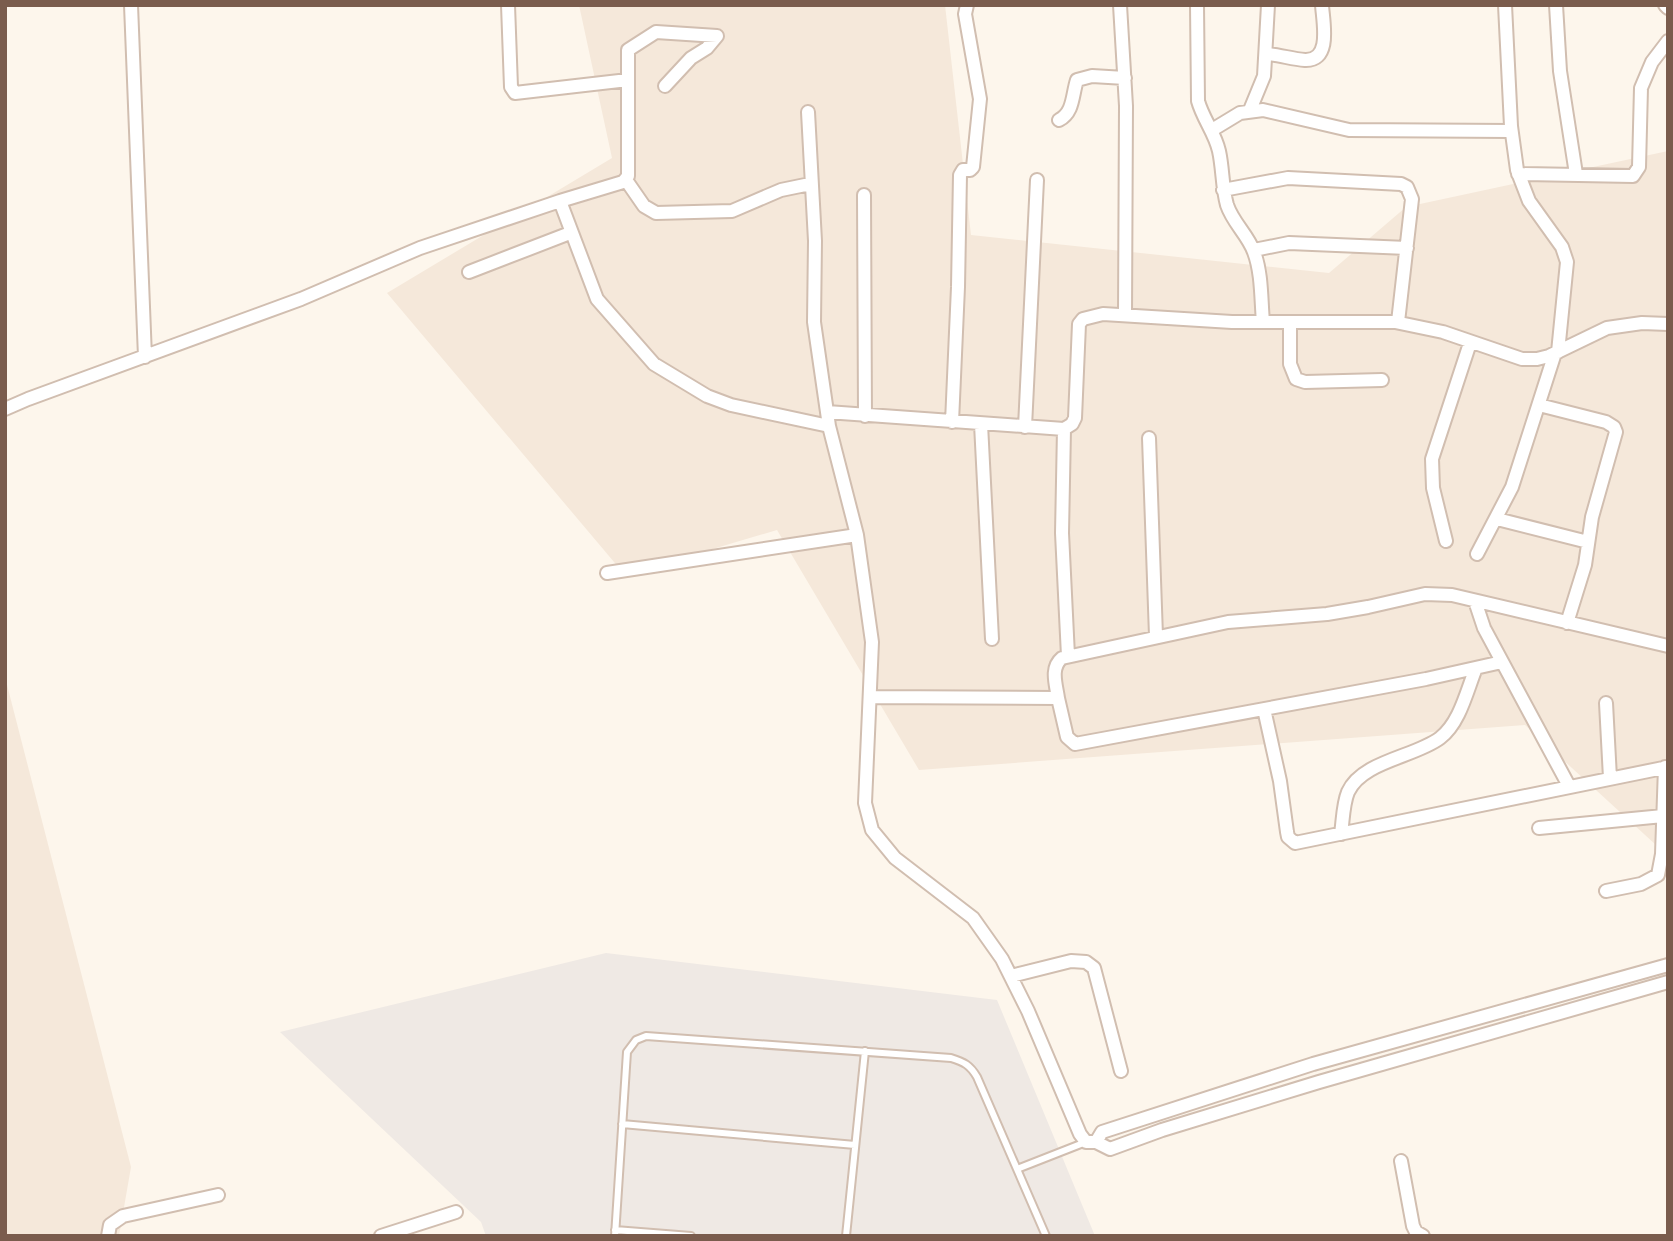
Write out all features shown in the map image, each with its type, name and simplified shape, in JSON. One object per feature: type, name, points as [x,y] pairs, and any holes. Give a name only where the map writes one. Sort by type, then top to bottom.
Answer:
[{"type":"street","points":[[131,5],[145,357]]},
{"type":"street","points":[[508,5],[511,87],[515,93],[628,80]]},
{"type":"street","points":[[951,422],[958,288],[960,174],[962,170],[970,170],[973,167],[980,110],[965,14],[967,5]]},
{"type":"street","points":[[1121,5],[1125,78],[1125,315]]},
{"type":"street","points":[[1197,5],[1198,101],[1219,152],[1223,190],[1231,215],[1254,250],[1263,322]]},
{"type":"street","points":[[1250,110],[1264,76],[1268,5]]},
{"type":"street","points":[[1267,54],[1308,60],[1321,53],[1324,44],[1322,5]]},
{"type":"street","points":[[1477,554],[1497,519],[1521,463],[1557,352],[1566,276],[1565,253],[1529,201],[1518,174],[1511,131],[1505,5]]},
{"type":"street","points":[[1556,5],[1560,71],[1576,173]]},
{"type":"street","points":[[5,409],[28,398],[301,299],[420,248],[626,180],[628,50],[656,32],[717,36],[707,48],[691,58],[665,86]]},
{"type":"street","points":[[1518,174],[1576,173],[1627,177],[1636,173],[1639,167],[1641,88],[1652,62],[1668,41]]},
{"type":"street","points":[[1059,120],[1070,110],[1077,80],[1092,76],[1125,78]]},
{"type":"street","points":[[1212,130],[1250,110],[1283,113],[1349,130],[1511,131]]},
{"type":"street","points":[[808,112],[810,184],[816,241],[814,322],[829,426],[857,535],[872,642],[865,803],[872,830],[895,858],[973,918],[1002,959],[1028,1011],[1080,1135],[1111,1149],[1162,1130],[1319,1082],[1668,982]]},
{"type":"street","points":[[1223,190],[1288,178],[1401,184],[1407,187],[1412,199],[1398,322]]},
{"type":"street","points":[[626,180],[644,206],[656,213],[732,211],[781,190],[810,184]]},
{"type":"street","points":[[1025,428],[1037,180]]},
{"type":"street","points":[[864,195],[865,416]]},
{"type":"street","points":[[560,201],[597,299],[654,364],[707,396],[731,405],[829,426]]},
{"type":"street","points":[[469,272],[570,233]]},
{"type":"street","points":[[1254,250],[1289,243],[1407,248]]},
{"type":"street","points":[[827,412],[1064,429],[1072,424],[1074,418],[1079,324],[1083,319],[1103,314],[1290,323],[1398,322],[1443,332],[1522,359],[1537,359],[1557,352],[1607,328],[1642,323],[1668,324]]},
{"type":"street","points":[[1290,323],[1290,364],[1296,379],[1305,382],[1382,380]]},
{"type":"street","points":[[1446,541],[1433,488],[1432,459],[1470,343]]},
{"type":"street","points":[[1539,405],[1606,422],[1614,428],[1614,438],[1597,498],[1585,565],[1567,623]]},
{"type":"street","points":[[981,424],[992,639]]},
{"type":"street","points":[[1064,429],[1062,533],[1068,656]]},
{"type":"street","points":[[1149,438],[1156,636]]},
{"type":"street","points":[[1497,519],[1588,542]]},
{"type":"street","points":[[607,573],[857,535]]},
{"type":"street","points":[[1502,662],[1075,744],[1067,737],[1058,698],[1055,665],[1068,656],[1228,622],[1359,609],[1424,594],[1452,596],[1668,646]]},
{"type":"street","points":[[1475,601],[1484,628],[1569,786]]},
{"type":"street","points":[[1341,834],[1345,802],[1355,782],[1367,772],[1440,738],[1458,715],[1476,668]]},
{"type":"street","points":[[870,697],[1058,698]]},
{"type":"street","points":[[1606,702],[1611,778]]},
{"type":"street","points":[[1264,709],[1289,837],[1296,843],[1666,767],[1662,854],[1658,875],[1641,884],[1606,891]]},
{"type":"street","points":[[1539,828],[1663,816]]},
{"type":"street","points":[[1011,976],[1071,961],[1086,962],[1094,968],[1121,1071]]},
{"type":"street","points":[[1091,1142],[1102,1132],[1313,1064],[1668,965]]},
{"type":"street","points":[[1401,1161],[1413,1226],[1416,1232],[1423,1236]]},
{"type":"street","points":[[108,1236],[110,1225],[122,1216],[218,1195]]},
{"type":"street","points":[[381,1236],[456,1212]]},
{"type":"lane","points":[[691,1236],[615,1233],[627,1052],[636,1040],[646,1036],[951,1058],[964,1062],[971,1067],[1046,1236]]},
{"type":"lane","points":[[846,1236],[865,1051]]},
{"type":"lane","points":[[622,1124],[855,1145]]},
{"type":"lane","points":[[1017,1170],[1091,1142]]},
{"type":"shaded area","points":[[579,5],[945,5],[971,235],[1329,273],[1406,207],[1668,151],[1668,856],[1525,725],[919,770],[777,530],[625,575],[387,293],[612,158]]},
{"type":"shaded area","points":[[5,677],[131,1167],[119,1236],[5,1236]]},
{"type":"shaded area","points":[[606,953],[997,1000],[1095,1236],[486,1236],[481,1222],[280,1032]]}]
